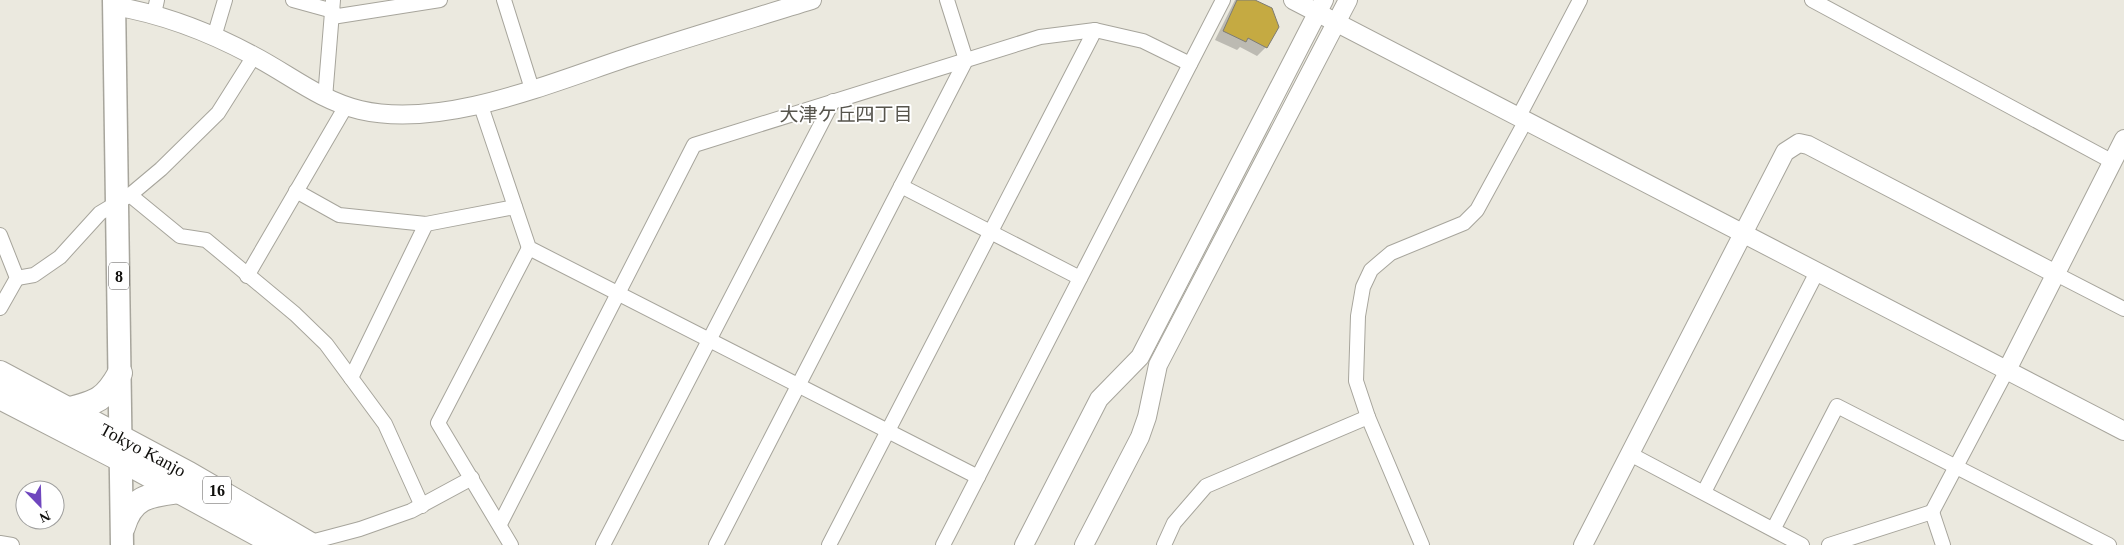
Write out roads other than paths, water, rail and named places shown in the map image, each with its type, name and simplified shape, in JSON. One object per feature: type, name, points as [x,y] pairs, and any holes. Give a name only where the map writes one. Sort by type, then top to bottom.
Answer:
[{"type":"highway","name":"Tokyo Kanjo","points":[[0,373],[68,410],[179,491],[278,545]]},
{"type":"highway","points":[[68,410],[100,400],[110,392],[120,373]]},
{"type":"highway","name":"Tokyo Kanjo","points":[[0,397],[121,449],[189,474],[309,544]]},
{"type":"highway","points":[[123,536],[127,514],[134,503],[144,498],[179,491]]},
{"type":"main road","name":"8","points":[[114,3],[124,199],[120,373],[123,536]]},
{"type":"street","points":[[214,36],[225,0]]},
{"type":"street","points":[[293,0],[333,10],[440,0]]},
{"type":"street","points":[[504,0],[532,89]]},
{"type":"street","points":[[114,3],[156,7],[254,56],[299,85],[346,106],[391,114],[419,114],[480,103],[532,89],[812,0]]},
{"type":"street","points":[[716,545],[966,60],[947,0]]},
{"type":"street","points":[[943,545],[1223,0]]},
{"type":"street","points":[[1292,0],[1321,6],[1337,23],[2124,431]]},
{"type":"street","points":[[1084,545],[1140,437],[1147,416],[1158,365],[1348,0]]},
{"type":"street","points":[[1422,545],[1368,417],[1356,381],[1358,316],[1364,287],[1371,270],[1391,253],[1464,223],[1477,210],[1580,0]]},
{"type":"street","points":[[1812,0],[2112,162]]},
{"type":"street","points":[[1024,545],[1099,399],[1140,357],[1321,6]]},
{"type":"street","points":[[325,98],[333,10]]},
{"type":"street","points":[[829,545],[1096,30]]},
{"type":"street","points":[[500,524],[694,145],[1040,37],[1096,30],[1142,40],[1190,64]]},
{"type":"street","points":[[0,308],[17,278],[34,274],[60,257],[100,213],[124,199],[161,169],[218,113],[254,56]]},
{"type":"street","points":[[603,545],[711,340],[833,101]]},
{"type":"street","points":[[480,103],[529,248],[978,478]]},
{"type":"street","points":[[247,276],[346,106]]},
{"type":"street","points":[[1829,545],[1932,512],[2007,370],[2054,273],[2124,139]]},
{"type":"street","points":[[1583,545],[1785,152],[1799,143],[1808,145],[2124,309]]},
{"type":"street","points":[[901,186],[1080,278]]},
{"type":"street","points":[[296,191],[339,215],[426,224],[515,207]]},
{"type":"street","points":[[124,199],[180,236],[206,240],[326,344],[385,424],[422,506]]},
{"type":"street","points":[[351,378],[426,224]]},
{"type":"street","points":[[0,235],[17,278]]},
{"type":"street","points":[[511,545],[438,423],[529,248]]},
{"type":"street","points":[[1704,492],[1817,272]]},
{"type":"street","points":[[1774,528],[1837,406],[2109,545]]},
{"type":"street","points":[[1164,545],[1174,523],[1206,486],[1368,417]]},
{"type":"street","points":[[1630,454],[1774,528],[1802,545]]},
{"type":"street","points":[[309,544],[360,529],[422,506],[472,478]]},
{"type":"street","points":[[1932,512],[1943,545]]},
{"type":"street","points":[[0,543],[12,545]]},
{"type":"district","name":"大津ケ丘四丁目","points":[[846,114]]}]
